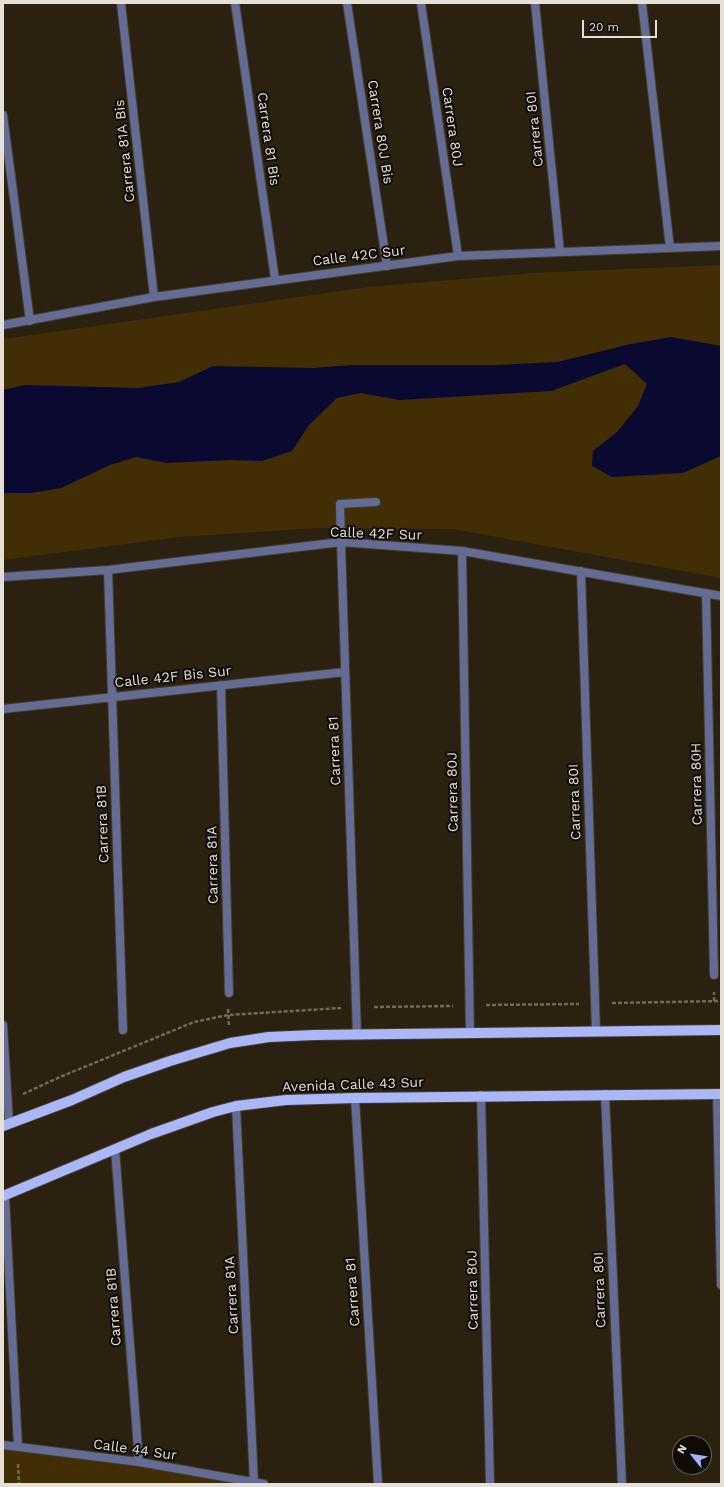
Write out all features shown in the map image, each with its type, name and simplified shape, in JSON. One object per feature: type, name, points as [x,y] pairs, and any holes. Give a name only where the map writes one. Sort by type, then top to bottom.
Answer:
[{"type":"main road","points":[[6,1125],[72,1100],[124,1077],[230,1043],[269,1038],[358,1034],[470,1034],[721,1030]]},
{"type":"main road","name":"Avenida Calle 43 Sur","points":[[4,1196],[187,1121],[236,1106],[286,1100],[354,1098],[481,1095],[719,1094]]},
{"type":"street","name":"Carrera 81A Bis","points":[[121,3],[154,297]]},
{"type":"street","name":"Carrera 81 Bis","points":[[235,3],[275,280]]},
{"type":"street","name":"Carrera 80J Bis","points":[[347,3],[387,266]]},
{"type":"street","name":"Carrera 80J","points":[[421,3],[458,256]]},
{"type":"street","name":"Carrera 80I","points":[[535,3],[560,252]]},
{"type":"street","points":[[642,3],[670,248]]},
{"type":"street","points":[[3,116],[30,321]]},
{"type":"street","name":"Calle 42C Sur","points":[[3,325],[154,297],[458,256],[721,246]]},
{"type":"street","name":"Carrera 81","points":[[358,1034],[340,504],[376,502]]},
{"type":"street","name":"Calle 42F Sur","points":[[3,577],[108,570],[341,542],[462,551],[721,596]]},
{"type":"street","name":"Carrera 80J","points":[[462,551],[470,1034]]},
{"type":"street","name":"Carrera 81B","points":[[108,570],[123,1030]]},
{"type":"street","name":"Carrera 80I","points":[[581,571],[596,1032]]},
{"type":"street","name":"Carrera 80H","points":[[706,593],[714,975]]},
{"type":"street","name":"Calle 42F Bis Sur","points":[[3,709],[345,672]]},
{"type":"street","name":"Carrera 81A","points":[[221,685],[228,993]]},
{"type":"street","points":[[3,1025],[6,1125]]},
{"type":"street","name":"Carrera 80I","points":[[605,1094],[622,1484]]},
{"type":"street","points":[[719,1094],[721,1286]]},
{"type":"street","name":"Carrera 80J","points":[[481,1095],[490,1484]]},
{"type":"street","name":"Carrera 81","points":[[354,1098],[378,1484]]},
{"type":"street","name":"Carrera 81A","points":[[236,1106],[254,1483]]},
{"type":"street","name":"Carrera 81B","points":[[116,1149],[139,1462]]},
{"type":"street","points":[[4,1196],[18,1448]]},
{"type":"street","name":"Calle 44 Sur","points":[[3,1445],[139,1462],[264,1484]]},
{"type":"path","points":[[228,993],[230,1043]]},
{"type":"path","points":[[123,1030],[124,1077]]},
{"type":"shaded area","points":[[721,265],[721,578],[453,529],[318,528],[180,537],[3,560],[3,339],[368,287],[532,273]]},
{"type":"shaded area","points":[[671,337],[721,346],[721,456],[683,473],[612,477],[592,466],[593,451],[617,432],[638,406],[647,384],[625,364],[551,391],[400,400],[360,393],[337,398],[309,425],[292,451],[262,461],[230,460],[167,463],[136,457],[110,465],[61,488],[31,493],[3,493],[3,390],[25,385],[138,388],[179,382],[213,366],[313,368],[351,365],[498,365],[557,362],[631,344]]},
{"type":"shaded area","points":[[3,1445],[264,1484],[3,1484]]}]
